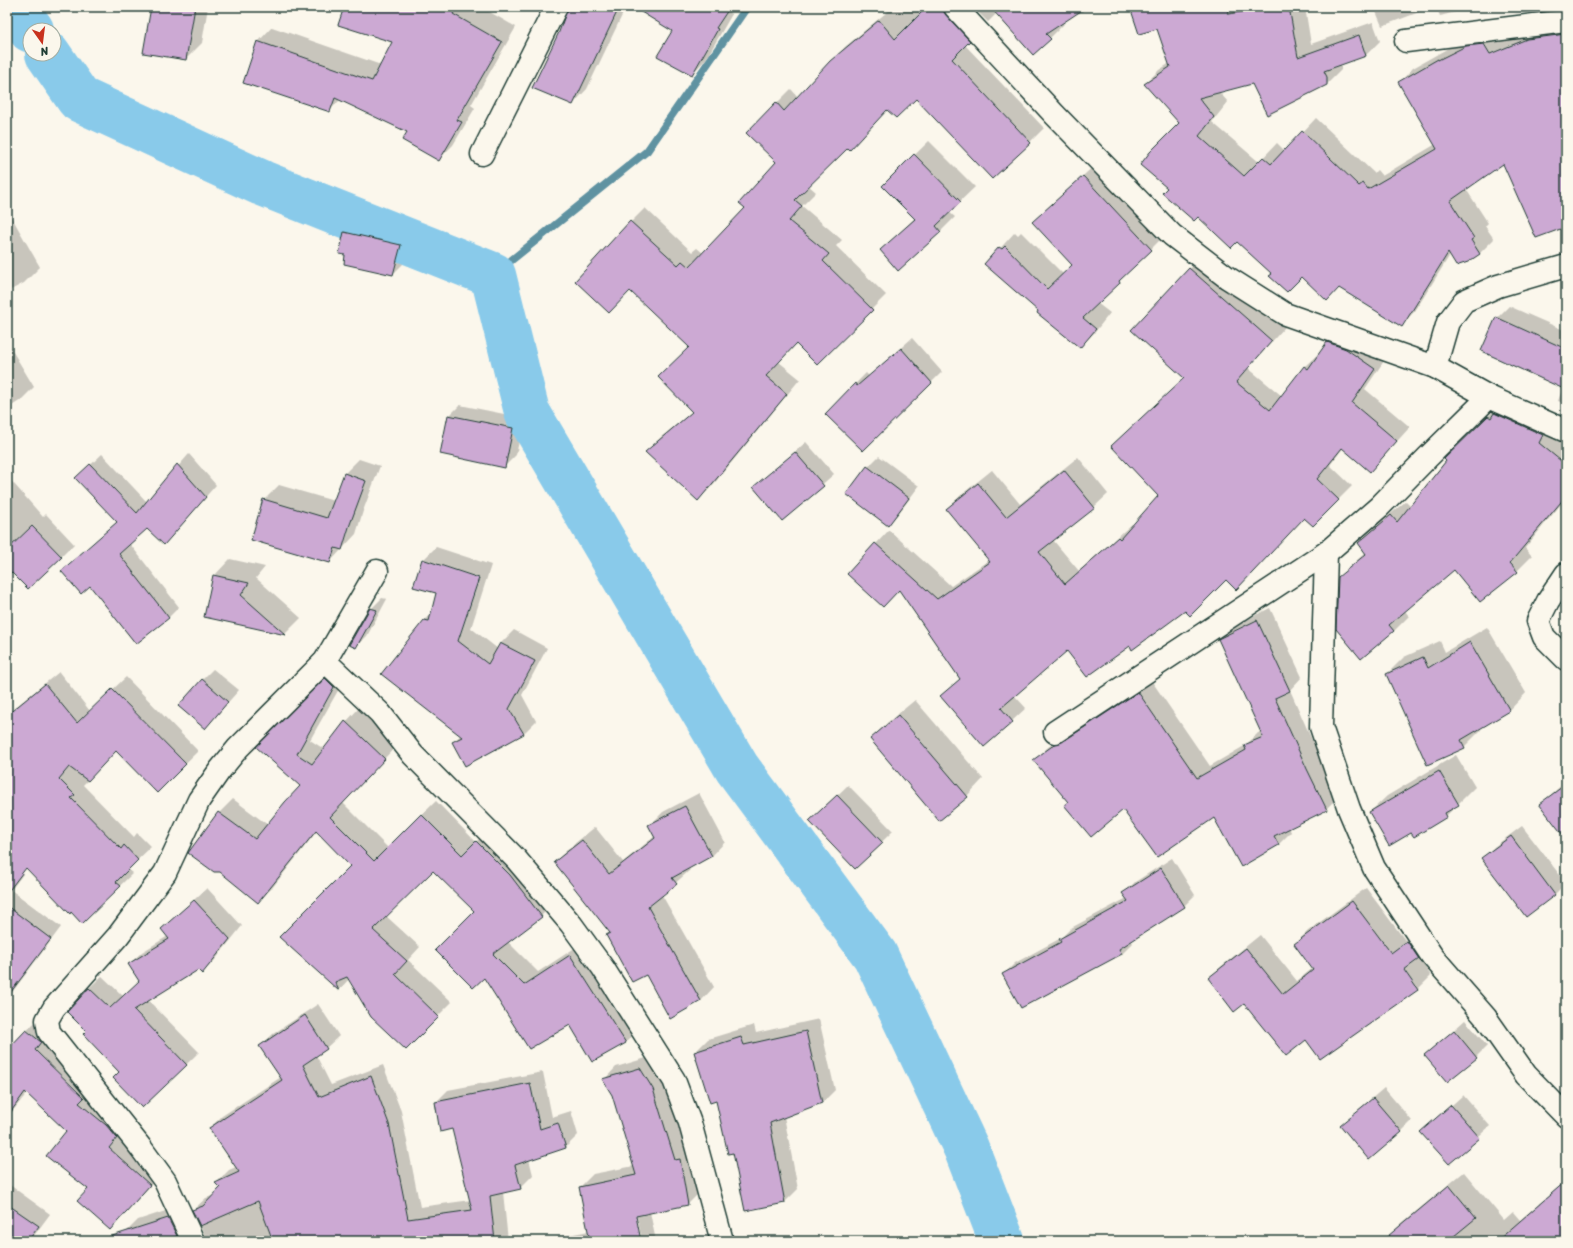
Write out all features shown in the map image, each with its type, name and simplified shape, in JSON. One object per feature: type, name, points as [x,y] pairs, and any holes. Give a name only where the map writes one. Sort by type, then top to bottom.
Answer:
[{"type":"street","points":[[482,154],[556,7]]},
{"type":"street","points":[[955,7],[1054,115],[1172,235],[1228,278],[1285,314],[1436,367],[1489,397],[1566,431]]},
{"type":"street","points":[[1406,41],[1566,21]]},
{"type":"street","points":[[1436,367],[1448,322],[1464,301],[1498,286],[1566,266]]},
{"type":"street","points":[[1055,732],[1326,553],[1379,507],[1489,397]]},
{"type":"street","points":[[1326,553],[1321,727],[1349,809],[1374,868],[1432,956],[1486,1018],[1526,1075],[1566,1116]]},
{"type":"street","points":[[193,1241],[165,1181],[141,1148],[49,1032],[47,1020],[54,1008],[118,936],[165,873],[199,800],[220,770],[238,748],[325,661],[377,571]]},
{"type":"street","points":[[1566,574],[1548,601],[1538,621],[1544,637],[1566,659]]},
{"type":"street","points":[[325,661],[380,713],[413,756],[516,859],[571,924],[603,968],[674,1080],[690,1124],[722,1241]]},
{"type":"building","points":[[151,7],[195,7],[186,60],[143,53]]},
{"type":"building","points":[[344,7],[456,7],[453,14],[502,42],[457,120],[462,122],[439,161],[402,140],[407,132],[335,98],[330,112],[243,83],[257,41],[372,81],[392,42],[338,25]]},
{"type":"building","points":[[568,7],[605,7],[617,12],[573,105],[532,88],[559,32]]},
{"type":"building","points":[[633,7],[730,7],[716,28],[718,29],[692,75],[657,56],[672,31]]},
{"type":"building","points":[[927,7],[943,7],[946,15],[970,41],[952,59],[1031,143],[992,179],[916,99],[896,118],[887,110],[850,150],[848,148],[795,200],[802,206],[789,221],[829,254],[823,261],[873,310],[817,365],[796,344],[766,376],[787,394],[698,501],[645,452],[692,412],[658,377],[689,347],[630,291],[609,313],[575,281],[630,221],[678,265],[682,261],[689,267],[745,208],[739,203],[776,162],[746,133],[776,102],[784,111],[830,61],[879,20],[895,39]]},
{"type":"building","points":[[990,7],[1087,7],[1046,34],[1051,39],[1033,55]]},
{"type":"building","points":[[1130,7],[1227,7],[1228,14],[1272,7],[1289,7],[1298,57],[1359,35],[1366,56],[1324,71],[1327,77],[1327,85],[1267,115],[1252,84],[1199,98],[1214,117],[1199,136],[1244,176],[1263,157],[1271,164],[1302,131],[1359,186],[1363,183],[1368,189],[1437,149],[1398,82],[1438,59],[1466,46],[1484,44],[1490,54],[1527,39],[1566,34],[1566,227],[1536,238],[1503,164],[1450,201],[1474,238],[1471,240],[1480,254],[1468,262],[1456,266],[1448,253],[1402,327],[1339,288],[1327,301],[1302,277],[1287,292],[1269,276],[1272,274],[1237,242],[1231,248],[1198,217],[1194,221],[1162,193],[1167,188],[1140,165],[1150,152],[1179,123],[1144,84],[1170,67],[1157,29],[1139,34]]},
{"type":"building","points":[[914,154],[961,202],[936,226],[941,232],[898,271],[880,250],[915,219],[882,186]]},
{"type":"building","points":[[1083,176],[1152,250],[1083,318],[1096,329],[1080,348],[1037,313],[1038,311],[984,264],[999,247],[1002,249],[1005,246],[1047,289],[1072,265],[1032,222]]},
{"type":"building","points":[[344,232],[401,245],[393,275],[344,264],[345,255],[339,254]]},
{"type":"building","points":[[1189,268],[1272,341],[1236,382],[1270,410],[1304,366],[1308,369],[1327,342],[1346,349],[1375,369],[1352,403],[1397,441],[1370,472],[1342,448],[1317,479],[1339,500],[1313,526],[1304,518],[1236,590],[1226,580],[1190,616],[1185,611],[1132,650],[1130,646],[1087,677],[1067,651],[1001,708],[1013,722],[984,747],[940,696],[960,679],[899,590],[883,607],[847,574],[875,543],[937,599],[990,562],[946,509],[978,483],[1006,517],[1064,470],[1095,508],[1039,552],[1065,584],[1118,537],[1120,539],[1158,496],[1111,446],[1184,378],[1131,330]]},
{"type":"building","points":[[1496,317],[1566,349],[1566,390],[1481,351]]},
{"type":"building","points":[[901,348],[932,383],[863,451],[825,414],[855,383],[857,386]]},
{"type":"building","points":[[1494,413],[1543,435],[1539,443],[1566,465],[1566,496],[1510,563],[1518,572],[1480,602],[1454,570],[1389,625],[1394,631],[1361,659],[1336,629],[1338,577],[1366,554],[1358,543],[1391,515],[1397,522],[1446,461],[1444,459],[1488,416],[1491,418]]},
{"type":"building","points":[[448,415],[513,428],[505,468],[440,454]]},
{"type":"building","points":[[795,452],[824,486],[782,521],[753,487]]},
{"type":"building","points":[[90,464],[137,513],[177,464],[206,497],[164,545],[147,529],[119,554],[169,618],[136,644],[90,586],[81,594],[61,571],[117,522],[75,478]]},
{"type":"building","points":[[867,466],[909,498],[888,526],[846,494]]},
{"type":"building","points":[[344,473],[366,481],[342,550],[335,548],[330,563],[251,540],[263,499],[327,518]]},
{"type":"building","points":[[32,526],[62,557],[28,589],[7,568],[7,550]]},
{"type":"building","points":[[422,559],[479,578],[458,641],[488,664],[500,643],[535,661],[509,709],[524,734],[465,766],[452,742],[462,737],[381,674],[424,620],[429,621],[436,593],[413,587]]},
{"type":"building","points":[[213,575],[249,583],[241,595],[286,635],[204,617]]},
{"type":"building","points":[[370,608],[377,610],[356,648],[349,645]]},
{"type":"building","points":[[1257,620],[1290,691],[1275,698],[1327,810],[1274,836],[1279,845],[1241,867],[1214,818],[1157,857],[1123,810],[1091,837],[1064,805],[1068,802],[1033,760],[1055,744],[1062,742],[1138,692],[1197,778],[1246,750],[1244,745],[1263,737],[1218,639]]},
{"type":"building","points":[[1470,642],[1510,711],[1461,740],[1465,748],[1427,765],[1386,674],[1423,657],[1428,668]]},
{"type":"building","points":[[325,678],[334,687],[297,754],[312,764],[345,721],[385,759],[330,817],[374,861],[421,814],[462,855],[476,841],[510,875],[542,917],[493,954],[524,985],[570,955],[626,1043],[592,1062],[570,1025],[529,1049],[484,978],[473,988],[435,950],[474,911],[433,871],[373,930],[407,961],[395,974],[439,1017],[406,1050],[371,1017],[347,977],[335,982],[339,991],[279,937],[350,866],[316,831],[258,903],[220,872],[214,872],[188,853],[218,812],[255,839],[300,786],[256,747]]},
{"type":"building","points":[[202,679],[228,702],[205,729],[178,706]]},
{"type":"building","points":[[45,684],[77,723],[112,689],[186,764],[157,793],[116,751],[88,781],[69,767],[59,779],[75,795],[71,798],[121,849],[124,845],[138,860],[116,882],[121,886],[82,924],[71,912],[70,914],[26,868],[7,893],[7,715]]},
{"type":"building","points":[[898,715],[968,797],[939,821],[870,739]]},
{"type":"building","points":[[1439,771],[1459,805],[1445,813],[1447,817],[1414,837],[1411,833],[1389,846],[1369,812]]},
{"type":"building","points":[[1566,784],[1566,839],[1539,804]]},
{"type":"building","points":[[837,795],[883,843],[855,869],[809,821]]},
{"type":"building","points":[[685,806],[712,856],[672,878],[677,884],[648,907],[701,1001],[670,1019],[646,975],[632,982],[606,935],[610,933],[554,862],[582,840],[609,874],[655,838],[648,825]]},
{"type":"building","points":[[1511,836],[1555,895],[1526,917],[1481,858]]},
{"type":"building","points":[[1161,868],[1185,907],[1119,949],[1122,954],[1021,1008],[1002,974],[1061,942],[1059,939],[1128,901],[1122,893]]},
{"type":"building","points":[[194,900],[230,939],[202,974],[198,970],[134,1010],[187,1065],[142,1108],[113,1078],[119,1072],[83,1034],[86,1031],[67,1012],[89,988],[110,1008],[139,981],[128,964],[169,939],[161,929]]},
{"type":"building","points":[[1352,901],[1391,953],[1407,941],[1419,959],[1404,970],[1418,990],[1320,1059],[1306,1040],[1286,1056],[1244,1004],[1234,1012],[1208,978],[1246,948],[1283,994],[1313,970],[1294,944]]},
{"type":"building","points":[[7,906],[51,939],[7,997]]},
{"type":"building","points":[[305,1015],[327,1049],[303,1065],[319,1097],[371,1076],[389,1124],[408,1219],[472,1210],[452,1129],[440,1132],[435,1102],[530,1083],[540,1129],[558,1123],[566,1148],[515,1165],[521,1189],[490,1196],[495,1241],[273,1241],[258,1201],[200,1226],[192,1210],[203,1206],[220,1188],[215,1183],[239,1172],[209,1128],[282,1080],[259,1046]]},
{"type":"building","points":[[26,1030],[41,1042],[35,1050],[84,1098],[79,1103],[106,1125],[117,1138],[109,1148],[150,1185],[110,1230],[77,1201],[88,1189],[46,1156],[66,1131],[25,1092],[7,1117],[7,1050]]},
{"type":"building","points":[[1454,1030],[1477,1058],[1447,1082],[1424,1055]]},
{"type":"building","points":[[806,1031],[822,1103],[770,1123],[785,1203],[745,1211],[733,1153],[728,1154],[716,1101],[710,1103],[694,1052],[741,1037],[744,1045]]},
{"type":"building","points":[[640,1068],[653,1089],[675,1160],[680,1159],[688,1205],[636,1216],[641,1241],[590,1241],[579,1187],[636,1175],[612,1095],[602,1079]]},
{"type":"building","points":[[1373,1098],[1402,1132],[1369,1160],[1340,1125]]},
{"type":"building","points":[[1451,1105],[1480,1138],[1449,1164],[1420,1132]]},
{"type":"building","points":[[1566,1181],[1566,1233],[1556,1241],[1497,1241]]},
{"type":"building","points":[[1449,1185],[1476,1218],[1448,1241],[1382,1241]]},
{"type":"building","points":[[7,1204],[39,1226],[28,1241],[7,1241]]},
{"type":"building","points":[[168,1218],[177,1236],[166,1241],[110,1241],[109,1237]]},
{"type":"waterway","points":[[15,7],[25,22]]},
{"type":"waterway","points":[[493,275],[647,151],[747,7]]},
{"type":"waterway","points":[[54,62],[79,99],[262,183],[493,275],[527,412],[737,768],[875,955],[966,1148],[1002,1241]]}]
